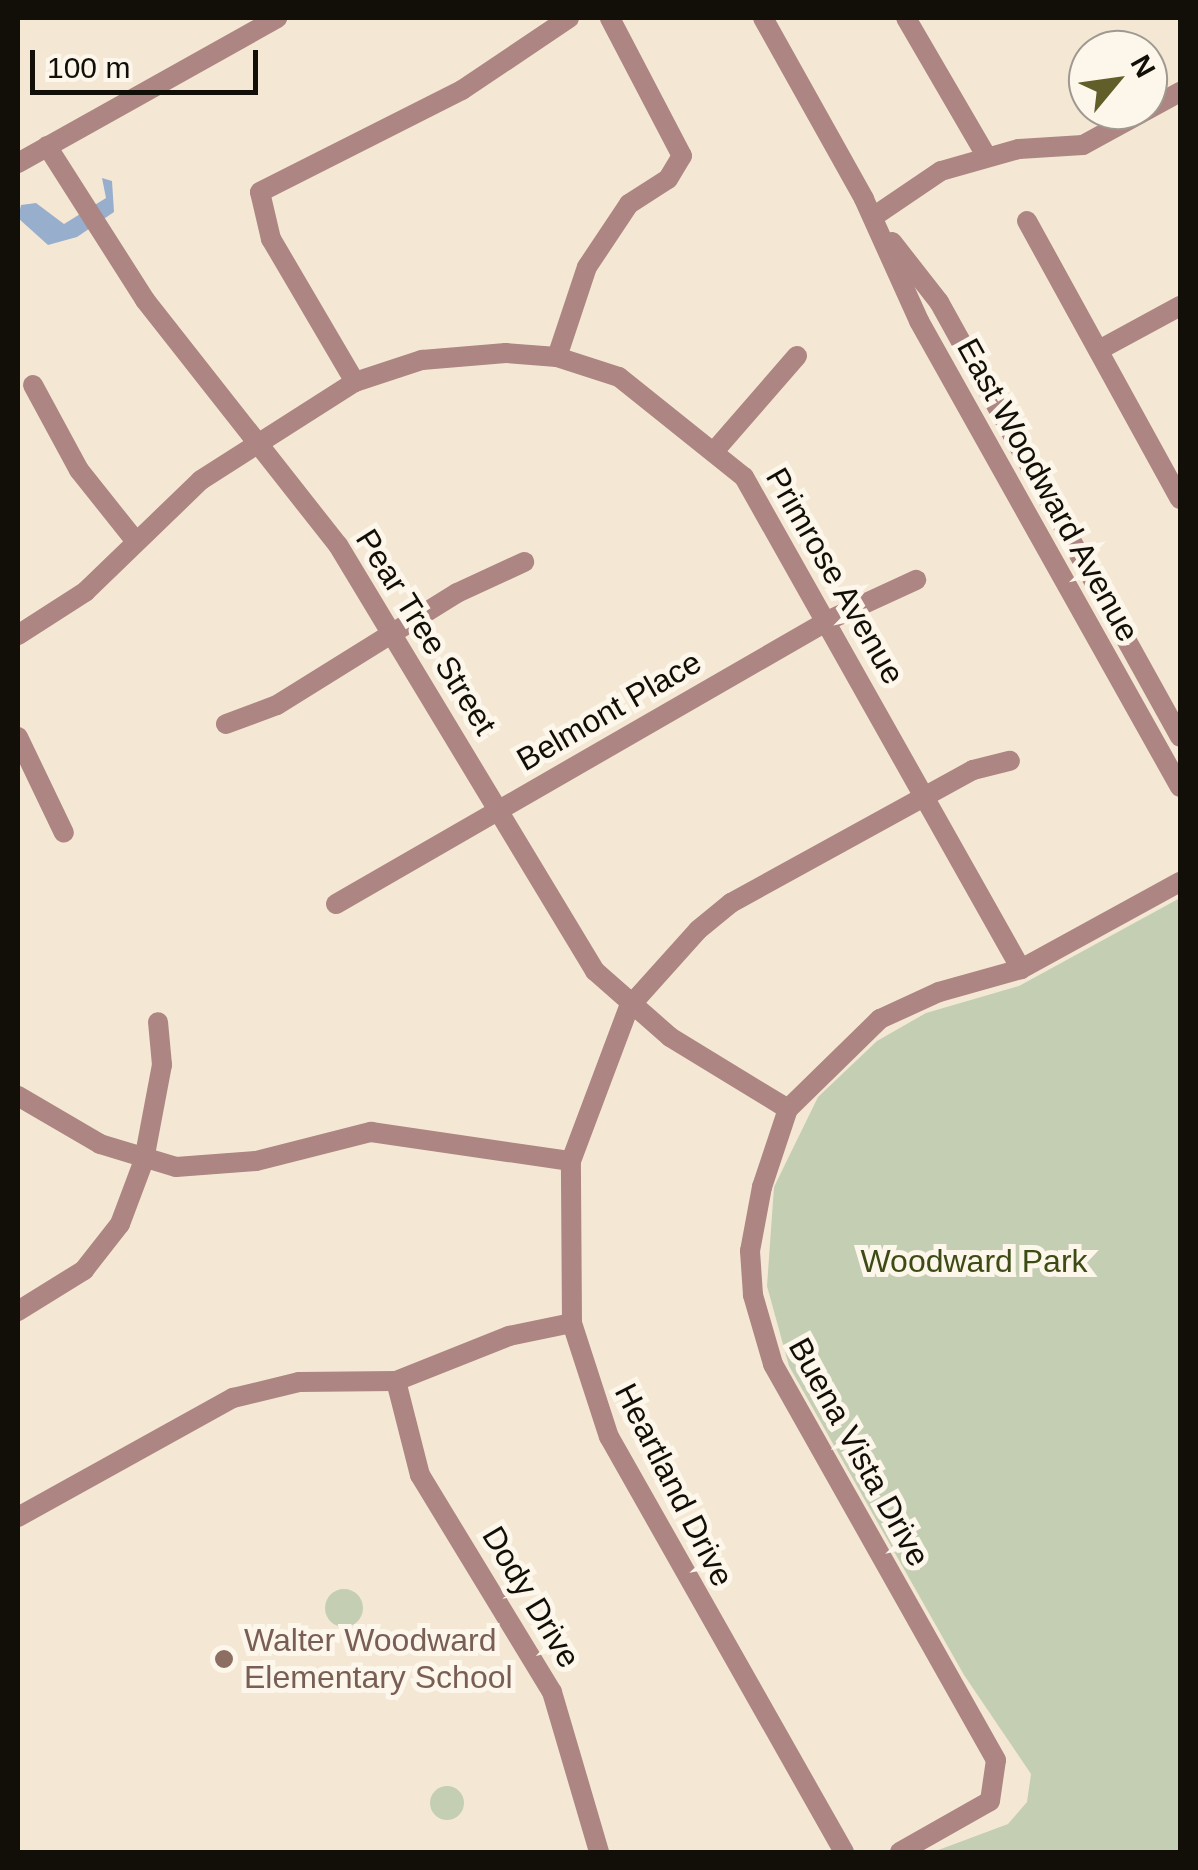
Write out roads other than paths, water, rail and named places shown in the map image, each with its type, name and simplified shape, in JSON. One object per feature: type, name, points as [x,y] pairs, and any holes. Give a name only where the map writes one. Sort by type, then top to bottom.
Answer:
[{"type":"street","points":[[18,162],[277,18]]},
{"type":"street","points":[[356,382],[271,239],[260,192],[462,90],[569,18]]},
{"type":"street","points":[[558,356],[588,267],[629,204],[668,179],[682,156],[610,18]]},
{"type":"street","name":"East Woodward Avenue","points":[[764,18],[873,216],[919,321],[1180,787]]},
{"type":"street","points":[[906,18],[987,158]]},
{"type":"street","points":[[873,216],[941,171],[987,158],[1083,145],[1180,92]]},
{"type":"street","name":"Pear Tree Street","points":[[46,146],[97,232],[260,438],[396,632],[574,942],[629,1008],[788,1109]]},
{"type":"street","name":"East Woodward Avenue","points":[[873,216],[939,302],[1180,737]]},
{"type":"street","points":[[1027,221],[1180,499]]},
{"type":"street","points":[[1099,350],[1180,306]]},
{"type":"street","name":"Primrose Avenue","points":[[18,636],[85,592],[133,538],[260,438],[356,382],[422,360],[558,356],[619,377],[717,448],[744,477],[829,620],[1021,969]]},
{"type":"street","points":[[717,448],[798,356]]},
{"type":"street","points":[[33,384],[79,470],[133,538]]},
{"type":"street","points":[[226,724],[278,705],[396,632],[524,562]]},
{"type":"street","name":"Belmont Place","points":[[336,904],[829,620],[916,580]]},
{"type":"street","points":[[18,737],[64,833]]},
{"type":"street","name":"Heartland Drive","points":[[844,1852],[609,1438],[572,1323],[571,1161],[629,1008],[730,903],[994,761],[1010,760]]},
{"type":"street","name":"Buena Vista Drive","points":[[900,1852],[990,1802],[998,1772],[759,1327],[753,1228],[788,1109],[880,1019],[939,992],[1021,969],[1180,882]]},
{"type":"street","points":[[18,1311],[54,1292],[105,1248],[144,1160],[162,1066],[158,1022]]},
{"type":"street","points":[[18,1096],[65,1128],[144,1160],[176,1167],[256,1161],[371,1132],[571,1161]]},
{"type":"street","points":[[18,1517],[233,1398],[299,1382],[396,1380],[508,1336],[572,1323]]},
{"type":"street","name":"Dody Drive","points":[[396,1380],[420,1475],[552,1692],[600,1852]]},
{"type":"water","points":[[102,178],[112,181],[114,212],[77,237],[48,245],[18,218],[21,205],[36,203],[64,224],[106,198]]},
{"type":"place","name":"Walter Woodward Elementary School","points":[[224,1659]]},
{"type":"park label","name":"Woodward Park","points":[[974,1261]]}]
